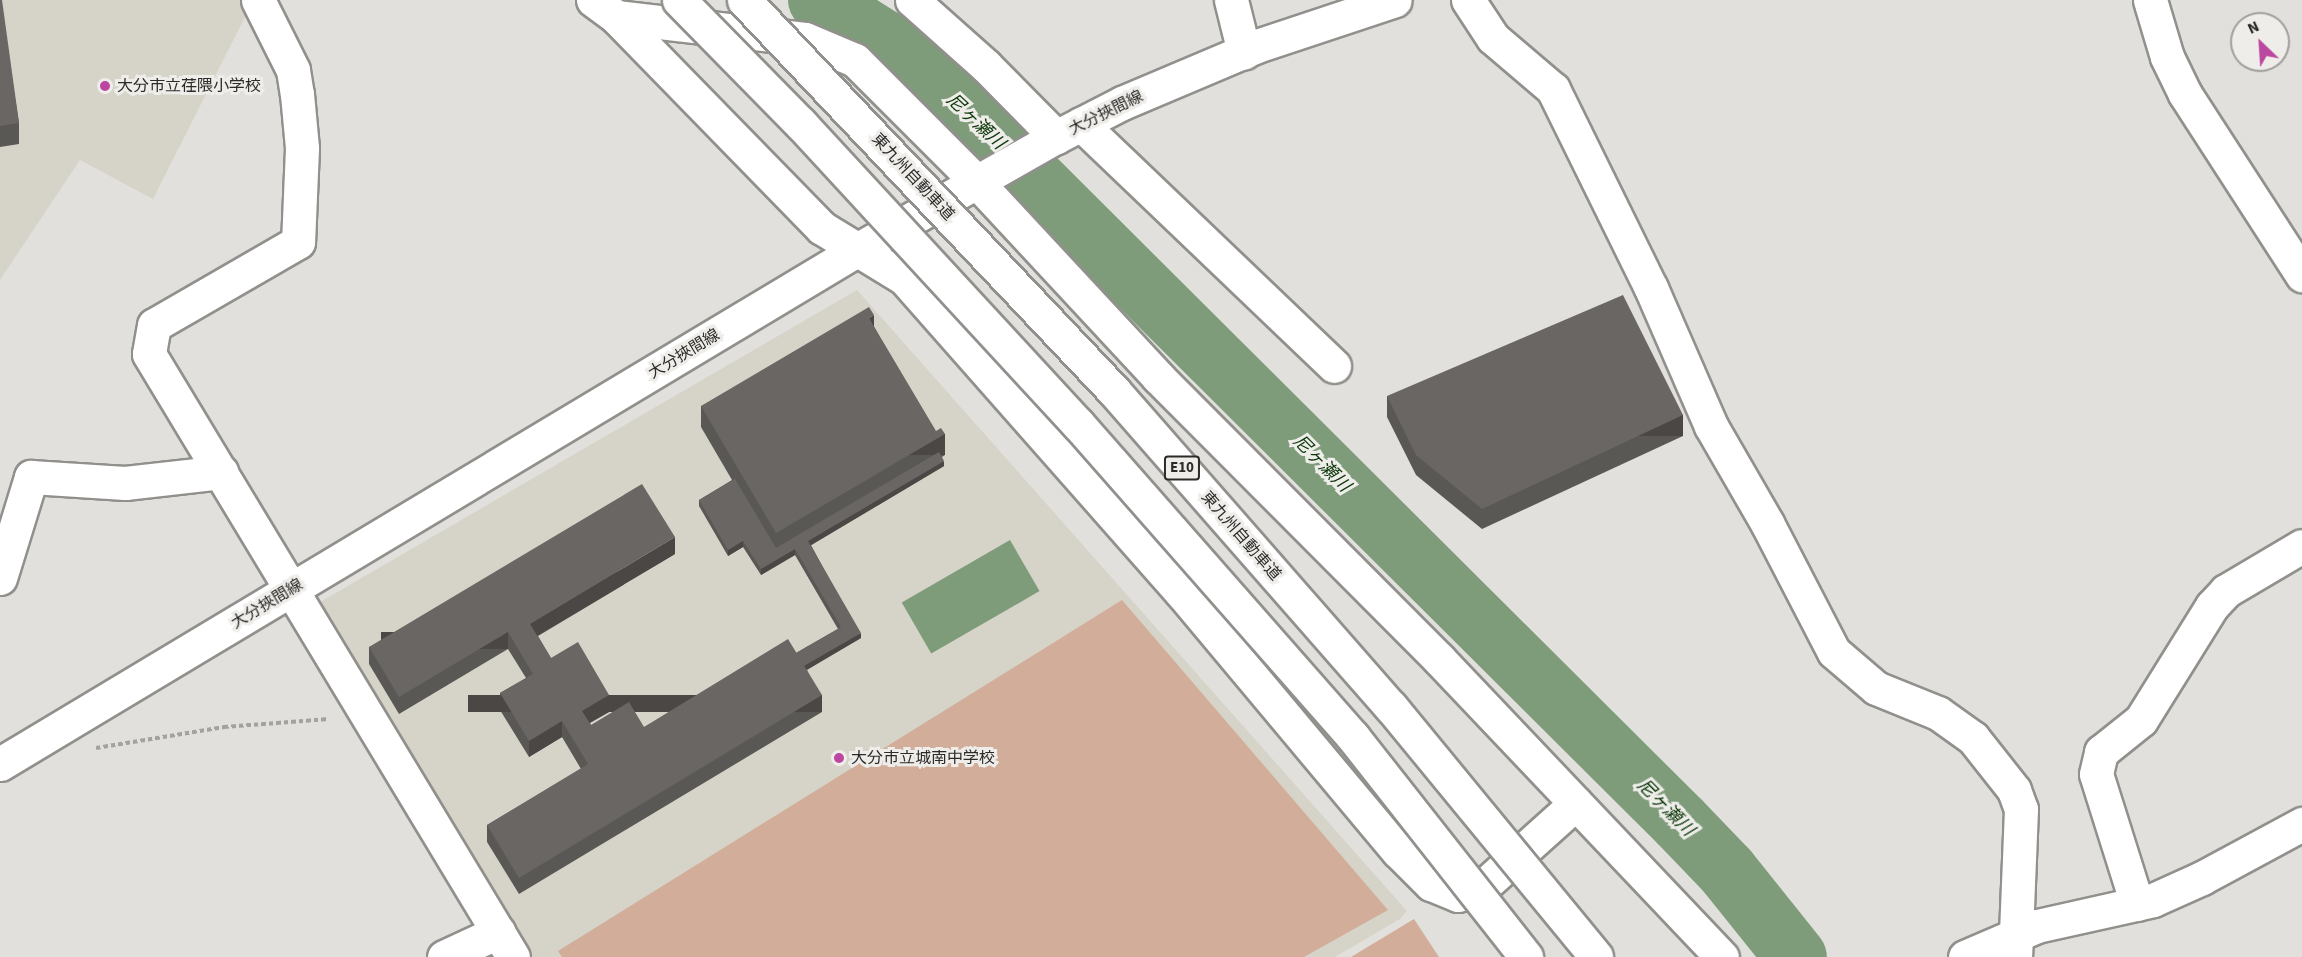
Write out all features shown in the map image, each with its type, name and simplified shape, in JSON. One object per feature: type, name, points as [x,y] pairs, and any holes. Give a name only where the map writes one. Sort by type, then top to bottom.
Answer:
[{"type":"main road","points":[[258,0],[290,63],[297,94],[302,148],[298,242],[154,325],[149,354],[293,588],[505,945],[444,957]]},
{"type":"main road","points":[[679,0],[801,124],[1078,424],[1353,737],[1526,957]]},
{"type":"main road","name":"東九州自動車道","points":[[744,0],[1114,391],[1391,707],[1596,957]]},
{"type":"main road","points":[[912,0],[986,66],[1069,131],[1334,366]]},
{"type":"main road","points":[[1231,0],[1244,52]]},
{"type":"main road","name":"大分挾間線","points":[[0,764],[855,251],[1069,131],[1244,52],[1395,0]]},
{"type":"main road","points":[[1468,0],[1493,38],[1553,89],[1650,288],[1710,426],[1767,524],[1834,652],[1876,688],[1938,713],[1973,738],[2014,790],[2021,809],[2016,945]]},
{"type":"main road","points":[[2150,0],[2167,57],[2186,94],[2302,275]]},
{"type":"main road","points":[[605,8],[805,39],[855,60],[977,182],[1158,377],[1576,803],[1722,957]]},
{"type":"main road","points":[[605,8],[769,177],[822,228],[855,251],[904,278],[1182,593],[1398,851],[1431,884],[1458,896],[1479,890],[1576,803]]},
{"type":"main road","points":[[0,578],[31,477],[125,483],[221,472]]},
{"type":"main road","points":[[2137,904],[2096,774],[2101,752],[2141,720],[2212,606],[2226,591],[2302,546]]},
{"type":"main road","points":[[1965,957],[2016,945],[2137,904],[2202,878],[2301,827]]},
{"type":"path","points":[[91,749],[224,727],[367,712]]},
{"type":"shaded area","name":"大分市立荏隈小学校","points":[[0,0],[239,0],[247,13],[153,199],[80,160],[0,280]]},
{"type":"shaded area","name":"大分市立城南中学校","points":[[857,290],[1407,911],[1400,919],[1335,957],[524,957],[315,605]]},
{"type":"shaded area","points":[[1010,540],[1040,591],[931,654],[902,602]]},
{"type":"shaded area","points":[[1122,600],[1388,910],[1304,957],[562,957],[558,951]]},
{"type":"shaded area","points":[[1414,919],[1439,957],[1351,957]]},
{"type":"building","points":[[0,0],[2,0],[19,123],[0,126]]},
{"type":"building","points":[[1623,295],[1683,415],[1482,509],[1416,455],[1387,396]]},
{"type":"building","points":[[869,307],[874,315],[869,318],[936,431],[941,428],[945,434],[776,533],[701,406]]},
{"type":"building","points":[[939,452],[944,461],[808,541],[861,633],[804,666],[796,653],[841,627],[795,549],[761,569],[743,541],[728,550],[699,500],[735,479],[776,548]]},
{"type":"building","points":[[642,484],[675,537],[530,624],[551,658],[578,642],[609,695],[582,711],[591,725],[629,702],[644,727],[788,639],[822,695],[519,878],[487,825],[588,764],[562,721],[529,741],[500,693],[533,674],[508,632],[399,697],[369,647]]},
{"type":"waterway","name":"尼ヶ瀬川","points":[[819,0],[887,43],[983,128],[1680,822],[1727,871],[1796,957]]},
{"type":"place","name":"大分市立荏隈小学校","points":[[105,86]]},
{"type":"place","name":"大分市立城南中学校","points":[[839,758]]}]
